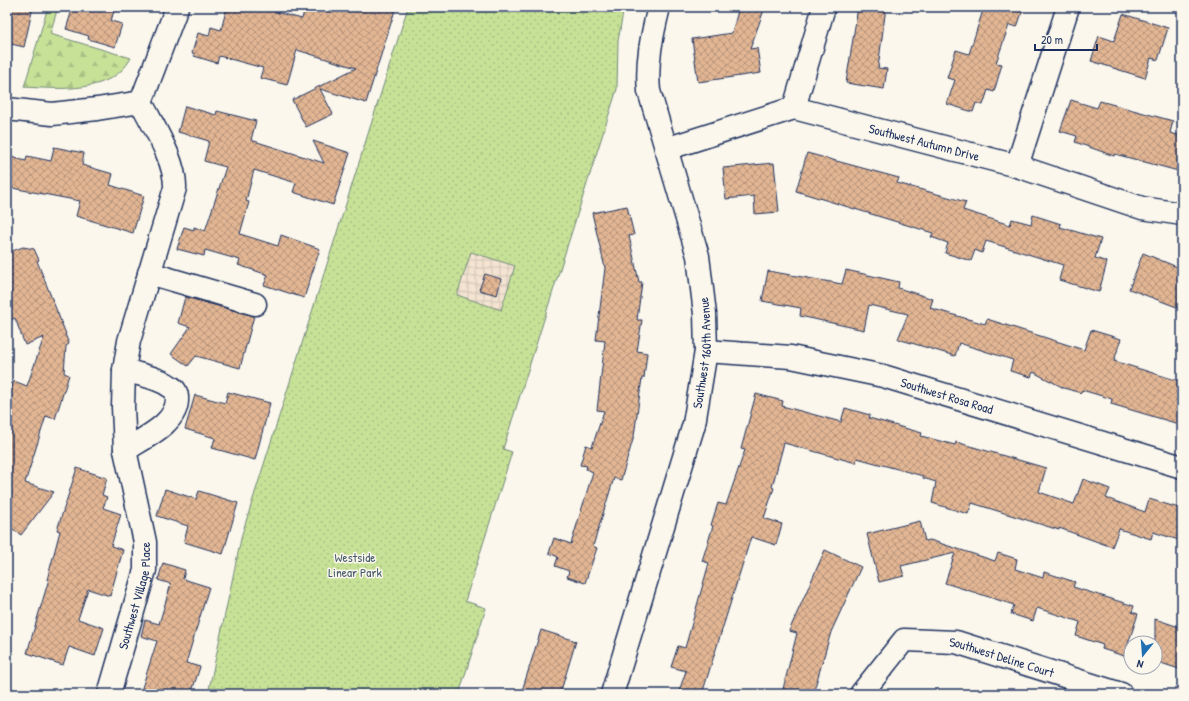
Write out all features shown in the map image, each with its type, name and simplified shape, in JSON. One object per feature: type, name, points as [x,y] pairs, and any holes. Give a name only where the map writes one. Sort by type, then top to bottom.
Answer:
[{"type":"street","points":[[7,109],[52,114],[141,102],[177,7]]},
{"type":"street","name":"Southwest 160th Avenue","points":[[612,694],[694,424],[706,351],[705,306],[698,256],[654,111],[648,77],[650,43],[659,7]]},
{"type":"street","points":[[666,149],[794,108],[824,7]]},
{"type":"street","points":[[1017,166],[1068,7]]},
{"type":"street","name":"Southwest Village Place","points":[[108,694],[145,570],[145,542],[125,450],[123,406],[124,370],[129,341],[172,200],[175,178],[171,164],[141,102]]},
{"type":"street","name":"Southwest Autumn Drive","points":[[794,108],[1017,166],[1142,208],[1182,214]]},
{"type":"street","points":[[150,272],[255,304]]},
{"type":"street","name":"Southwest Rosa Road","points":[[706,351],[791,357],[883,376],[1182,467]]},
{"type":"street","points":[[124,370],[157,380],[173,388],[177,393],[178,404],[168,421],[125,450]]},
{"type":"street","name":"Southwest Deline Court","points":[[861,694],[904,640],[956,642],[1121,694]]},
{"type":"shaded area","points":[[471,252],[515,266],[501,310],[457,295]]},
{"type":"green space","points":[[48,7],[58,7],[50,34],[131,58],[122,70],[111,78],[98,84],[68,88],[24,87]]},
{"type":"green space","name":"Westside Linear Park","points":[[408,7],[624,7],[618,41],[617,89],[503,449],[512,452],[465,601],[486,608],[459,694],[208,694],[242,534]],"holes":[[[471,252],[515,266],[501,310],[457,295]]]},
{"type":"building","points":[[7,7],[33,7],[24,47],[7,43]]},
{"type":"building","points":[[73,7],[115,7],[111,21],[122,24],[115,47],[88,39],[89,36],[66,29]]},
{"type":"building","points":[[227,7],[257,7],[302,19],[305,7],[396,7],[366,103],[320,89],[333,114],[306,127],[292,100],[356,68],[297,50],[287,85],[260,78],[263,68],[219,56],[217,63],[194,56],[195,54],[192,53],[198,33],[209,36],[211,27],[221,30]]},
{"type":"building","points":[[739,7],[765,7],[750,49],[757,48],[761,73],[698,82],[692,39],[732,33]]},
{"type":"building","points":[[858,7],[886,7],[878,68],[887,69],[884,89],[846,83]]},
{"type":"building","points":[[984,7],[1024,7],[1017,27],[1009,25],[996,63],[1002,64],[994,92],[988,90],[983,105],[976,103],[973,112],[947,104],[955,80],[947,78],[956,50],[969,54]]},
{"type":"building","points":[[1123,14],[1168,28],[1158,60],[1151,58],[1145,78],[1091,61],[1099,36],[1114,41]]},
{"type":"building","points":[[1071,100],[1097,108],[1100,101],[1173,121],[1170,133],[1182,136],[1182,172],[1115,154],[1114,156],[1075,142],[1077,136],[1060,131]]},
{"type":"building","points":[[185,106],[216,115],[217,111],[256,121],[251,140],[324,163],[313,141],[350,153],[333,205],[293,192],[296,183],[254,170],[246,201],[249,202],[240,234],[278,246],[281,235],[320,249],[304,298],[264,285],[268,275],[238,265],[240,260],[205,250],[204,256],[177,249],[184,227],[194,230],[194,227],[205,231],[226,167],[204,161],[209,141],[178,132]]},
{"type":"building","points":[[54,147],[84,153],[82,165],[113,174],[110,185],[144,196],[133,233],[76,216],[80,201],[7,187],[7,156],[26,161],[27,156],[51,161]]},
{"type":"building","points":[[807,153],[899,178],[897,183],[966,202],[963,210],[1010,225],[1012,219],[1031,224],[1033,215],[1061,224],[1060,227],[1101,239],[1095,258],[1107,262],[1099,292],[1059,280],[1063,265],[986,241],[982,253],[975,250],[971,261],[945,253],[948,243],[931,237],[933,233],[796,191]]},
{"type":"building","points":[[774,163],[779,212],[755,214],[754,196],[726,199],[723,168]]},
{"type":"building","points":[[627,206],[634,235],[629,236],[639,282],[642,282],[637,320],[642,320],[637,351],[647,353],[634,436],[621,480],[614,478],[593,546],[597,548],[585,583],[567,577],[569,571],[555,566],[558,557],[549,553],[554,538],[571,544],[593,472],[586,469],[587,466],[580,465],[586,445],[592,447],[604,411],[597,410],[605,341],[596,340],[605,268],[592,213]]},
{"type":"building","points":[[23,247],[34,249],[39,260],[37,261],[66,334],[69,344],[66,346],[64,373],[69,375],[55,419],[46,416],[25,483],[54,492],[21,535],[7,525],[7,402],[14,381],[27,386],[44,337],[25,345],[15,318],[7,322],[7,253]]},
{"type":"building","points":[[1143,253],[1182,269],[1182,309],[1129,289]]},
{"type":"building","points":[[846,270],[899,282],[898,288],[933,299],[930,308],[985,324],[987,319],[1084,350],[1091,330],[1121,339],[1114,361],[1182,382],[1182,425],[1111,404],[1112,399],[1082,390],[1081,393],[1064,388],[1033,372],[1031,377],[1010,371],[1013,360],[959,343],[955,356],[898,339],[908,314],[869,305],[864,330],[800,316],[801,308],[762,301],[768,271],[842,284]]},
{"type":"building","points":[[485,274],[501,279],[497,295],[479,290]]},
{"type":"building","points":[[185,297],[254,316],[240,368],[196,356],[188,366],[171,354],[190,327],[178,323]]},
{"type":"building","points":[[228,392],[270,403],[255,460],[212,448],[215,438],[185,429],[195,395],[225,403]]},
{"type":"building","points":[[756,394],[783,401],[782,406],[841,422],[845,408],[870,415],[869,418],[922,433],[921,436],[955,445],[956,442],[1046,468],[1039,492],[1074,504],[1083,479],[1110,489],[1106,498],[1145,512],[1149,499],[1182,509],[1182,541],[1153,532],[1151,539],[1119,529],[1112,547],[1059,528],[1059,530],[972,503],[968,514],[932,503],[936,482],[923,478],[923,476],[857,458],[856,463],[784,443],[772,487],[774,488],[764,518],[782,524],[776,545],[751,537],[702,694],[678,694],[686,671],[671,667],[678,646],[685,648],[709,563],[702,561],[713,526],[711,525],[718,503],[726,505],[745,450],[741,449]]},
{"type":"building","points":[[77,468],[107,478],[102,495],[107,497],[103,508],[121,514],[111,546],[123,550],[110,596],[88,589],[78,619],[104,628],[95,656],[69,647],[63,665],[27,653],[49,579],[47,580],[60,531],[57,530]]},
{"type":"building","points":[[165,489],[196,499],[199,491],[238,503],[223,554],[184,542],[188,526],[157,516]]},
{"type":"building","points":[[920,521],[925,541],[930,540],[995,561],[998,553],[1017,559],[1015,569],[1043,578],[1044,572],[1075,582],[1073,587],[1134,606],[1132,612],[1138,614],[1131,635],[1123,635],[1123,656],[1102,649],[1103,645],[1076,636],[1080,622],[1037,608],[1033,621],[1011,614],[1014,605],[945,583],[955,553],[901,566],[904,576],[879,582],[867,534]]},
{"type":"building","points":[[825,550],[861,567],[831,632],[813,694],[804,694],[783,689],[797,633],[789,631]]},
{"type":"building","points":[[163,563],[185,570],[183,579],[209,587],[186,663],[200,667],[191,694],[140,694],[157,641],[141,636],[145,620],[159,624],[171,584],[158,580]]},
{"type":"building","points":[[1155,619],[1182,628],[1182,670],[1163,664],[1163,635],[1155,635]]},
{"type":"building","points":[[541,630],[576,641],[560,694],[521,694]]}]
